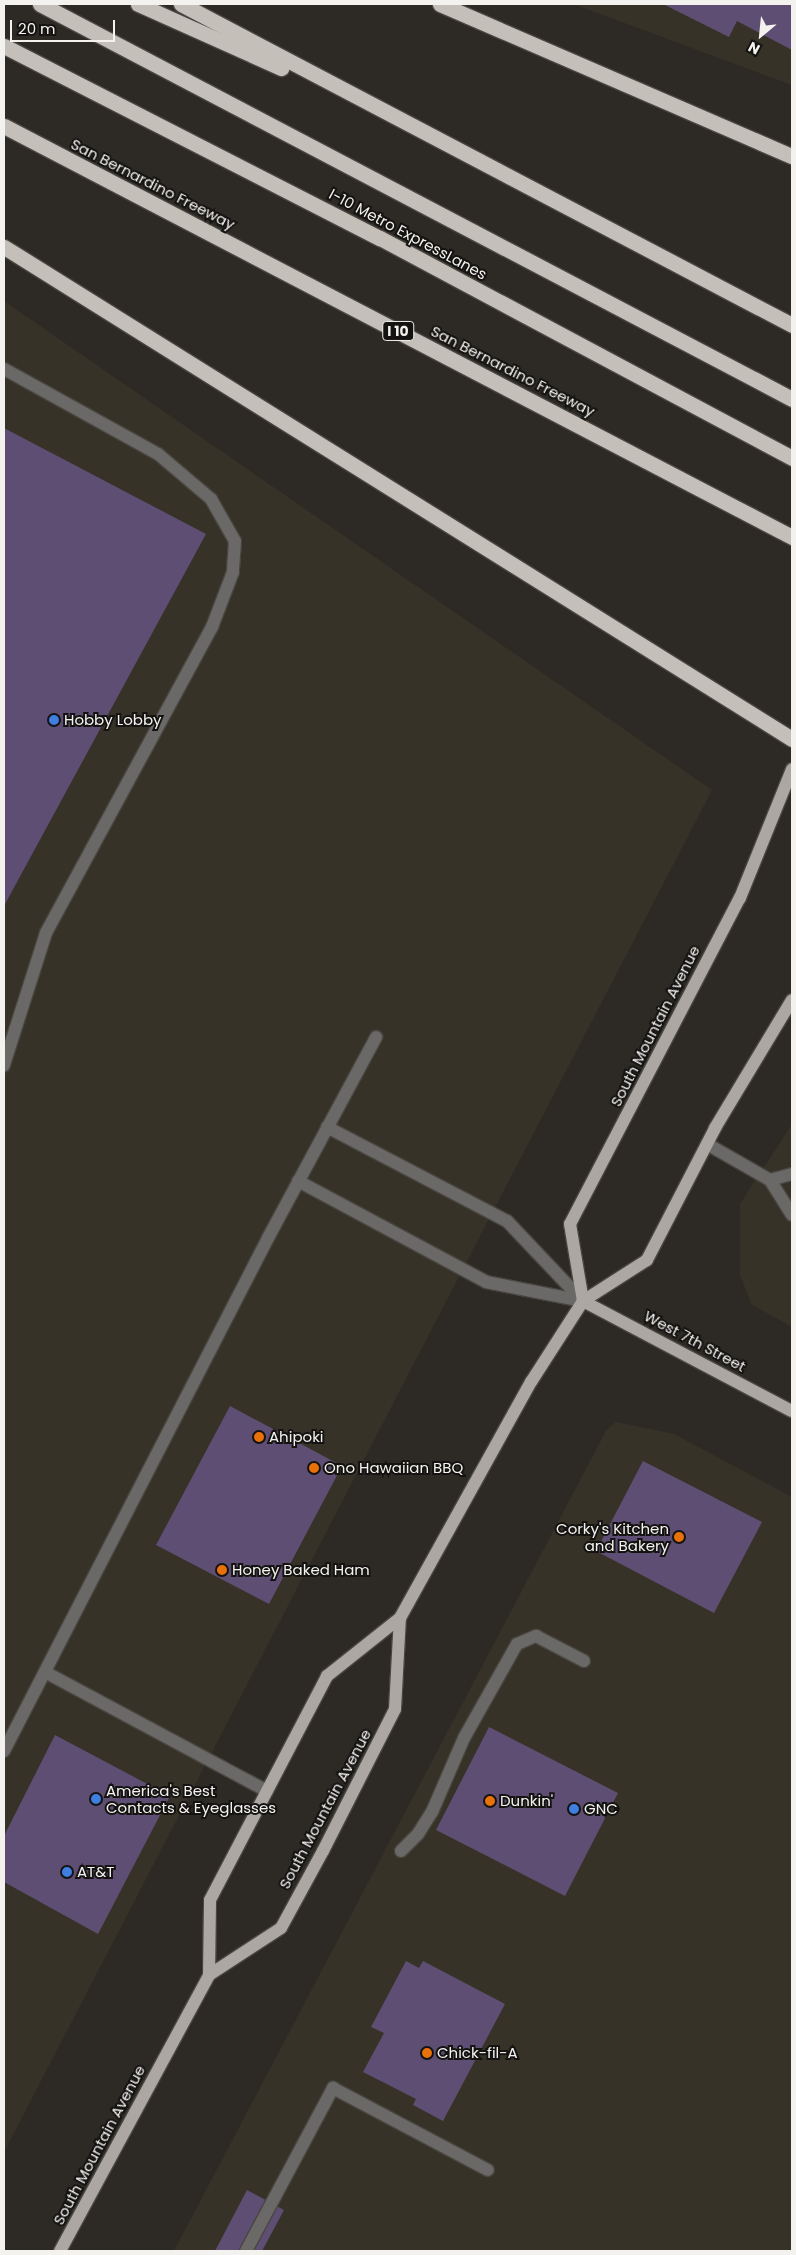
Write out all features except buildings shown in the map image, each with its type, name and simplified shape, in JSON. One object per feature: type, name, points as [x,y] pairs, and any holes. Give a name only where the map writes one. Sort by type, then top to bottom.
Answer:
[{"type":"highway","points":[[40,4],[792,398]]},
{"type":"highway","points":[[138,4],[394,118]]},
{"type":"highway","points":[[181,4],[394,118],[792,325]]},
{"type":"highway","points":[[440,4],[792,156]]},
{"type":"highway","name":"I-10 Metro ExpressLanes","points":[[4,46],[380,238],[792,458]]},
{"type":"highway","name":"San Bernardino Freeway","points":[[4,126],[792,537]]},
{"type":"highway","points":[[4,247],[792,739]]},
{"type":"main road","name":"South Mountain Avenue","points":[[583,1301],[570,1224],[740,898],[792,769]]},
{"type":"main road","name":"South Mountain Avenue","points":[[60,2251],[209,1975],[210,1900],[327,1676],[400,1618],[531,1382],[583,1301],[647,1260],[707,1144],[792,1000]]},
{"type":"main road","name":"West 7th Street","points":[[583,1301],[792,1411]]},
{"type":"main road","name":"South Mountain Avenue","points":[[209,1975],[281,1928],[323,1851],[395,1709],[400,1618]]},
{"type":"lane","points":[[4,369],[158,454],[211,499],[235,541],[233,572],[212,627],[46,933],[4,1065]]},
{"type":"lane","points":[[4,1751],[298,1181],[376,1037]]},
{"type":"lane","points":[[327,1127],[507,1221],[583,1301]]},
{"type":"lane","points":[[707,1144],[770,1180],[792,1214]]},
{"type":"lane","points":[[770,1180],[792,1174]]},
{"type":"lane","points":[[298,1181],[486,1282],[583,1301]]},
{"type":"lane","points":[[401,1851],[418,1834],[432,1812],[464,1738],[517,1644],[536,1636],[584,1661]]},
{"type":"lane","points":[[45,1672],[267,1791]]},
{"type":"lane","points":[[246,2251],[333,2088],[488,2170]]},
{"type":"shaded area","points":[[573,4],[792,4],[792,85]]},
{"type":"shaded area","points":[[4,301],[712,790],[4,2152]]},
{"type":"shaded area","points":[[792,1124],[792,1327],[751,1304],[740,1275],[740,1204]]},
{"type":"shaded area","points":[[616,1422],[674,1434],[792,1497],[792,2251],[174,2251],[607,1429]]},
{"type":"place","name":"Hobby Lobby","points":[[54,720]]},
{"type":"place","name":"Ahipoki","points":[[259,1437]]},
{"type":"place","name":"Ono Hawaiian BBQ","points":[[314,1468]]},
{"type":"place","name":"Corky's Kitchen and Bakery","points":[[679,1537]]},
{"type":"place","name":"Honey Baked Ham","points":[[222,1570]]},
{"type":"place","name":"America's Best Contacts & Eyeglasses","points":[[96,1799]]},
{"type":"place","name":"Dunkin'","points":[[490,1801]]},
{"type":"place","name":"GNC","points":[[574,1809]]},
{"type":"place","name":"AT&T","points":[[67,1872]]},
{"type":"place","name":"Chick-fil-A","points":[[427,2053]]}]
